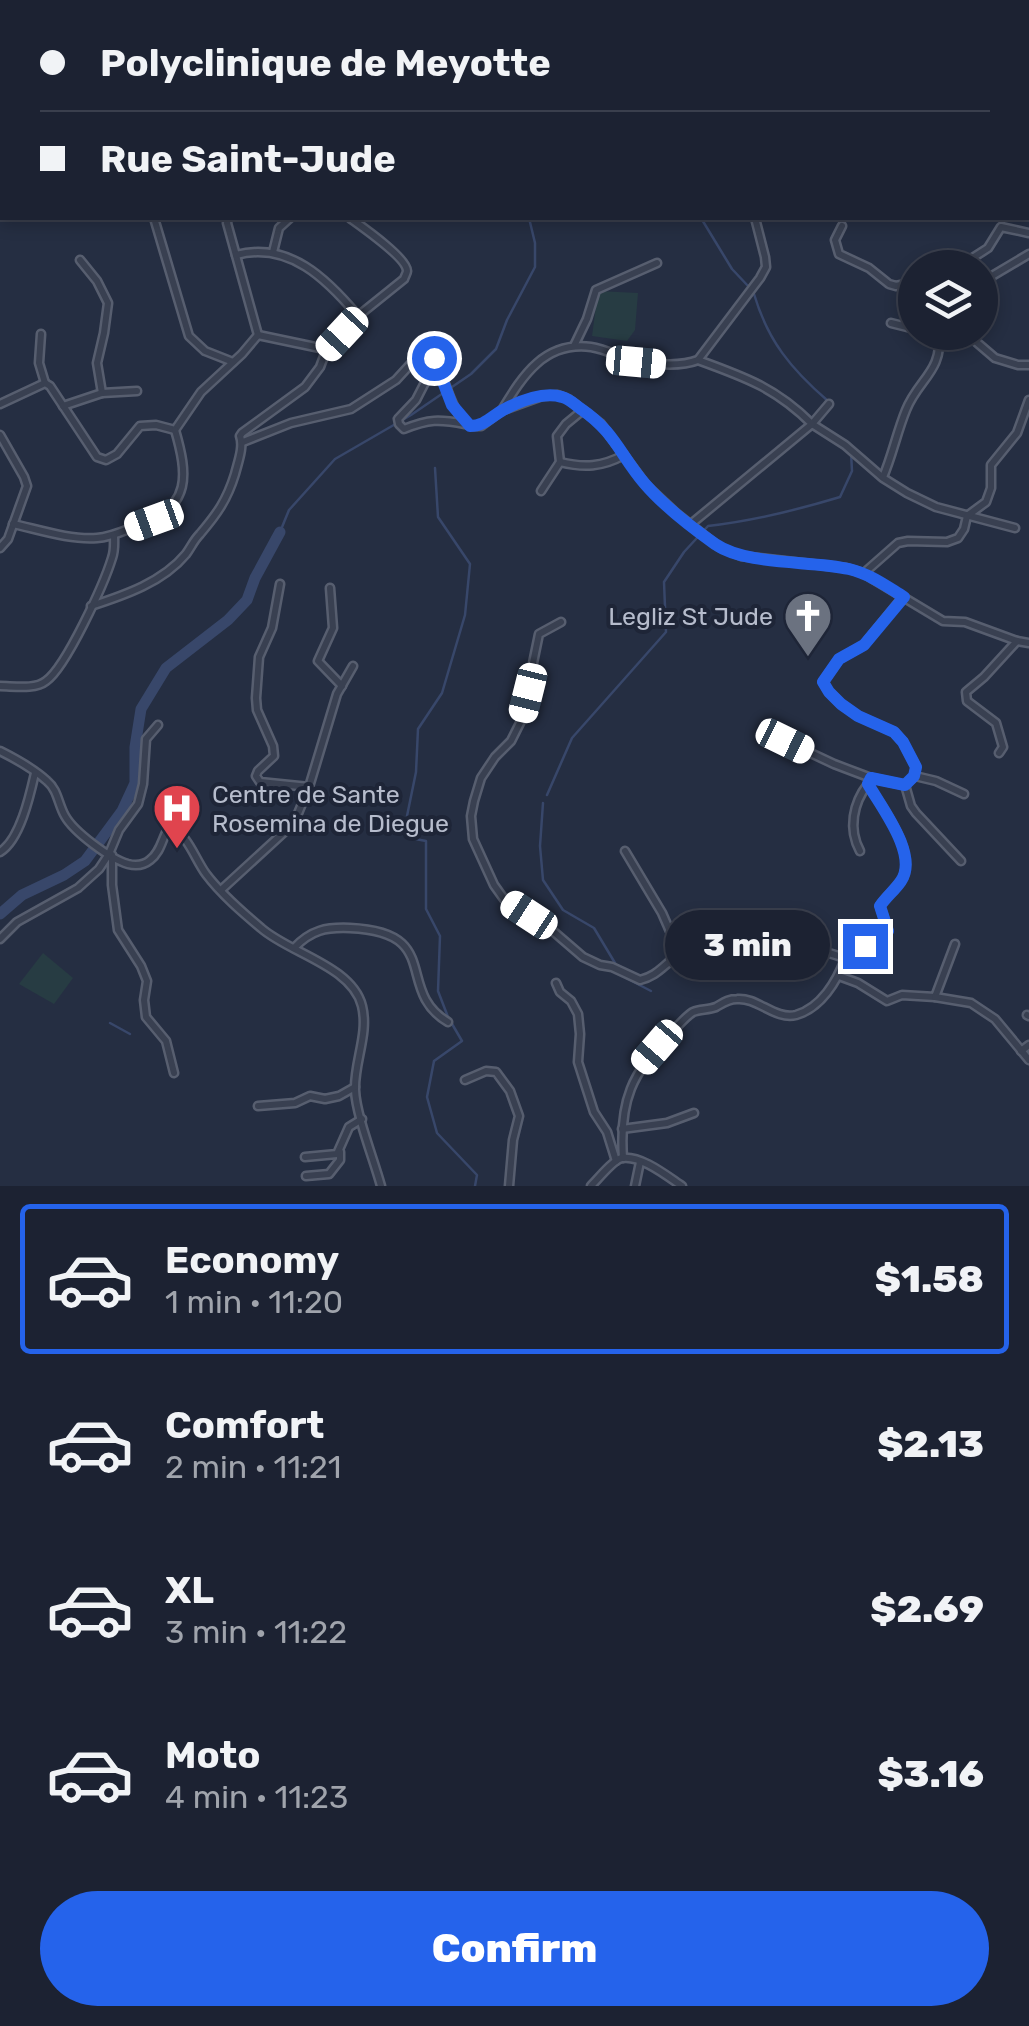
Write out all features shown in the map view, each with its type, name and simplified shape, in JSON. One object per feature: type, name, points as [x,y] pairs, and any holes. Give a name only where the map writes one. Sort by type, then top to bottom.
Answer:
[{"type":"street","points":[[154,220],[190,336],[204,351],[234,362]]},
{"type":"street","points":[[228,220],[258,335]]},
{"type":"street","points":[[273,252],[279,228],[288,220]]},
{"type":"street","points":[[91,606],[141,588],[177,564],[224,502],[243,442],[242,433],[306,387],[320,368],[326,351],[358,316],[404,279],[408,273],[399,255],[353,220]]},
{"type":"street","points":[[501,412],[527,373],[558,349],[593,347],[636,362],[686,364],[698,360],[766,268],[757,220]]},
{"type":"street","points":[[842,226],[836,240],[840,254],[898,286]]},
{"type":"street","points":[[985,250],[1001,227],[1029,233]]},
{"type":"street","points":[[236,255],[273,252],[326,280],[358,316]]},
{"type":"street","points":[[998,272],[1029,254]]},
{"type":"street","points":[[80,260],[97,280],[108,303],[97,364],[102,392]]},
{"type":"street","points":[[573,347],[596,290],[657,263]]},
{"type":"street","points":[[892,323],[898,325]]},
{"type":"street","points":[[41,334],[39,363],[45,384],[97,457],[106,460],[117,454],[140,426],[175,430]]},
{"type":"street","points":[[14,524],[90,538],[114,535],[168,513],[184,476],[175,430],[201,392],[258,335]]},
{"type":"street","points":[[258,335],[326,351]]},
{"type":"street","points":[[883,478],[907,406],[941,350]]},
{"type":"street","points":[[987,350],[995,358],[1029,365]]},
{"type":"street","points":[[243,442],[291,422],[351,409],[396,380],[420,355],[427,353],[434,358],[452,405],[465,424]]},
{"type":"street","points":[[434,358],[434,366],[416,400],[398,418],[404,429],[439,419],[481,426],[522,402],[558,395],[602,424],[646,485],[719,547],[741,556],[863,573],[943,622],[965,622],[1029,642]]},
{"type":"street","points":[[698,360],[770,388],[883,478],[927,503],[1015,528]]},
{"type":"street","points":[[0,404],[45,384]]},
{"type":"street","points":[[63,406],[102,392],[138,391]]},
{"type":"street","points":[[863,573],[898,542],[947,542],[958,538],[968,516],[986,502],[991,488],[991,465],[1017,433],[1029,400]]},
{"type":"street","points":[[691,524],[812,424],[830,404]]},
{"type":"street","points":[[541,492],[560,462],[557,436],[583,410]]},
{"type":"street","points":[[0,436],[26,486],[8,539],[0,548]]},
{"type":"street","points":[[560,462],[586,467],[612,462],[624,455]]},
{"type":"street","points":[[0,686],[35,686],[46,681],[59,666],[112,559],[114,535]]},
{"type":"street","points":[[280,584],[272,628],[258,657],[256,698],[274,756],[256,776],[260,782],[308,786]]},
{"type":"street","points":[[330,588],[333,628],[318,664],[342,686]]},
{"type":"street","points":[[904,597],[864,645],[839,659],[823,682],[858,716],[894,732],[903,742],[916,767],[905,785]]},
{"type":"street","points":[[561,622],[539,634],[520,721],[511,741],[482,778],[470,816],[473,839],[504,899],[583,956],[640,980],[659,973],[680,954],[720,947],[753,967],[818,950],[845,959]]},
{"type":"street","points":[[999,753],[1003,748],[996,723],[966,701],[966,692],[1017,641]]},
{"type":"street","points":[[220,890],[294,823],[331,711],[353,666]]},
{"type":"street","points":[[0,940],[16,922],[78,888],[99,869],[138,804],[146,739],[158,725]]},
{"type":"street","points":[[785,741],[869,781],[905,785]]},
{"type":"street","points":[[0,750],[53,787],[66,819],[84,836],[128,864],[141,865],[157,853],[166,829],[175,828],[207,876],[263,931],[346,980],[363,1009],[356,1102],[381,1186]]},
{"type":"street","points":[[0,852],[8,848],[16,833],[36,773]]},
{"type":"street","points":[[914,776],[964,794]]},
{"type":"street","points":[[860,851],[854,841],[853,818],[869,781]]},
{"type":"street","points":[[590,1186],[620,1159],[627,1098],[641,1066],[689,1015],[742,998],[784,1015],[795,1015],[826,994],[845,959],[885,936],[888,931],[880,906],[903,878],[906,867],[900,838],[869,781]]},
{"type":"street","points":[[905,785],[916,813],[961,861]]},
{"type":"street","points":[[626,852],[662,913],[680,954]]},
{"type":"street","points":[[108,853],[118,930],[141,966],[147,982],[146,1017],[166,1042],[174,1072]]},
{"type":"street","points":[[294,948],[320,929],[364,929],[388,934],[413,956],[423,996],[448,1022]]},
{"type":"street","points":[[935,997],[955,944]]},
{"type":"street","points":[[839,976],[887,1001],[902,995],[971,1003],[995,1019],[1029,1060]]},
{"type":"street","points":[[556,983],[578,1014],[578,1062],[594,1112],[608,1132],[612,1152],[620,1159],[650,1164],[682,1186]]},
{"type":"street","points":[[1021,1052],[1029,1045]]},
{"type":"street","points":[[465,1080],[486,1071],[496,1072],[510,1091],[519,1116],[509,1186]]},
{"type":"street","points":[[258,1106],[295,1103],[310,1096],[339,1096],[355,1087]]},
{"type":"street","points":[[622,1129],[667,1123],[694,1113]]},
{"type":"street","points":[[306,1176],[329,1174],[340,1160],[349,1127],[362,1119]]},
{"type":"street","points":[[305,1156],[340,1150]]},
{"type":"street","points":[[635,1186],[640,1162]]},
{"type":"shaded area","points":[[598,291],[638,293],[635,330],[627,341],[592,336]]},
{"type":"shaded area","points":[[43,953],[73,978],[54,1004],[19,984]]},
{"type":"waterway","points":[[280,532],[289,510],[335,459],[411,415],[471,374],[496,349],[535,267],[529,220]]},
{"type":"waterway","points":[[702,220],[732,269],[749,287]]},
{"type":"waterway","points":[[754,294],[782,353],[828,401]]},
{"type":"waterway","points":[[547,795],[572,738],[666,632],[664,582],[684,552],[708,526],[840,497],[852,471],[851,452]]},
{"type":"waterway","points":[[435,468],[438,517],[470,564],[465,615],[442,693],[418,729],[416,772],[407,816],[410,838],[426,841],[426,909],[440,936],[438,991],[462,1041],[434,1061],[427,1097],[437,1133],[477,1175],[475,1186]]},
{"type":"waterway","points":[[0,914],[22,895],[85,861],[122,811],[135,783],[141,709],[166,668],[228,620],[247,600],[280,532]]},
{"type":"waterway","points":[[543,803],[543,880],[563,910],[594,928],[618,968]]},
{"type":"waterway","points":[[626,978],[651,991]]},
{"type":"waterway","points":[[110,1023],[130,1034]]},
{"type":"place","name":"Legliz St Jude","points":[[808,658]]},
{"type":"place","name":"Centre de Sante Rosemina de Diegue","points":[[177,850]]},
{"type":"route","points":[[434,358],[452,405],[465,424],[481,426],[522,402],[558,395],[602,424],[646,485],[719,547],[741,556],[846,568],[863,573],[904,597],[864,645],[839,659],[823,682],[841,704],[858,716],[894,732],[916,767],[905,785],[871,778],[868,784],[900,838],[906,867],[903,878],[880,906],[888,931],[880,940],[865,946]]}]
